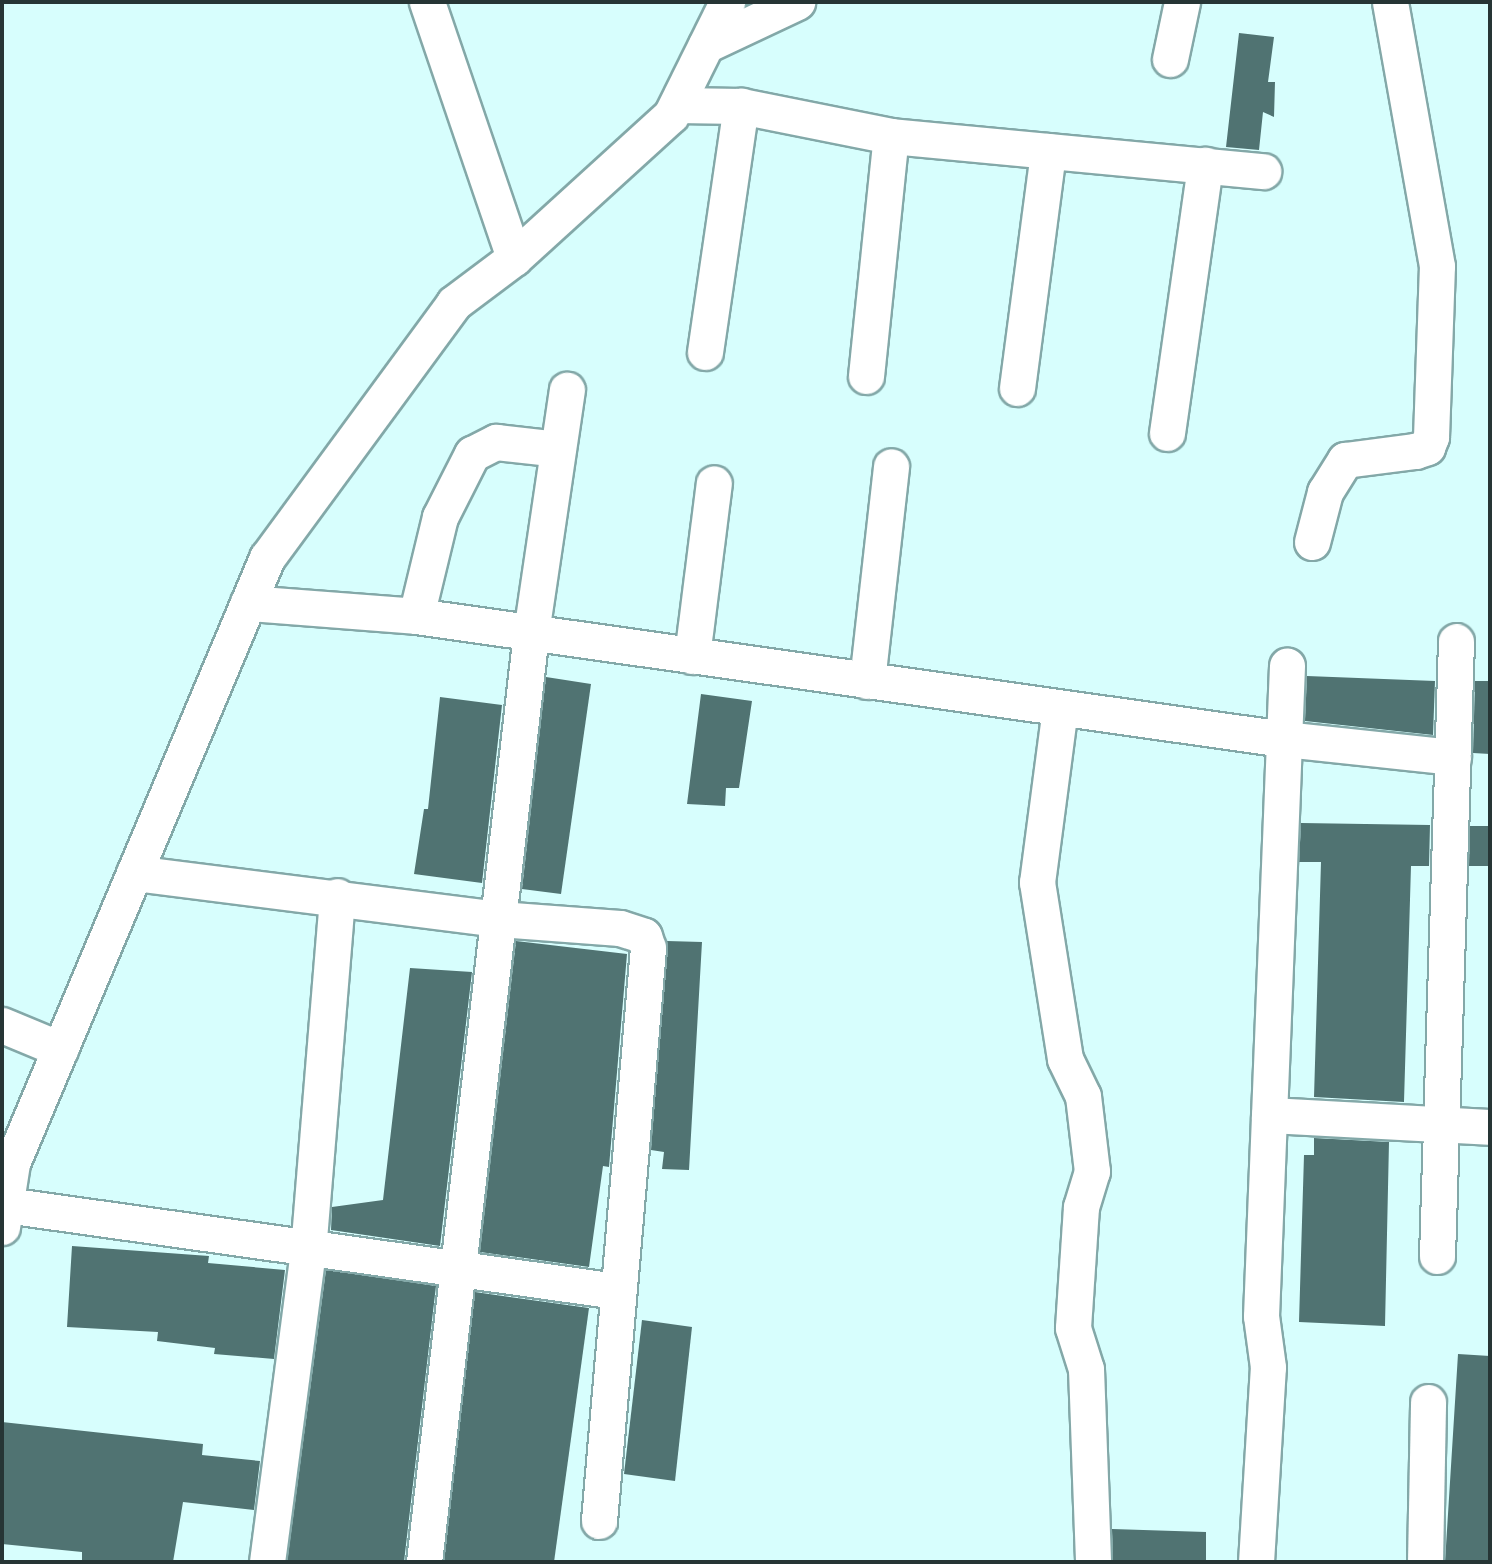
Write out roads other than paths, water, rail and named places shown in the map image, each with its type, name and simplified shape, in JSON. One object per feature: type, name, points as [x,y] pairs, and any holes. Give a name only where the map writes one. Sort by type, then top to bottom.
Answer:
[{"type":"street","points":[[427,2],[514,258]]},
{"type":"street","points":[[616,1292],[460,1269],[4,1216],[12,1163],[267,558],[454,303],[514,258],[677,105],[727,2]]},
{"type":"street","points":[[706,45],[797,2]]},
{"type":"street","points":[[1170,59],[1182,2]]},
{"type":"street","points":[[1312,542],[1325,492],[1345,460],[1415,451],[1427,447],[1431,437],[1437,266],[1390,2]]},
{"type":"street","points":[[677,105],[741,106],[891,136],[1262,171]]},
{"type":"street","points":[[705,352],[741,106]]},
{"type":"street","points":[[866,376],[891,136]]},
{"type":"street","points":[[1017,388],[1048,151]]},
{"type":"street","points":[[1167,433],[1205,165]]},
{"type":"street","points":[[424,1562],[460,1269],[531,633],[567,390]]},
{"type":"street","points":[[416,617],[437,526],[472,454],[496,442],[558,449]]},
{"type":"street","points":[[867,681],[891,466]]},
{"type":"street","points":[[692,656],[714,483]]},
{"type":"street","points":[[248,603],[416,617],[1284,739],[1453,757]]},
{"type":"street","points":[[1437,1256],[1456,641]]},
{"type":"street","points":[[1256,1562],[1268,1367],[1261,1316],[1287,666]]},
{"type":"street","points":[[1060,708],[1037,882],[1065,1059],[1083,1096],[1091,1171],[1081,1207],[1073,1328],[1086,1369],[1093,1562]]},
{"type":"street","points":[[134,873],[337,896],[499,919],[620,928],[644,936],[649,948],[616,1292],[598,1521]]},
{"type":"street","points":[[267,1562],[308,1251],[337,896]]},
{"type":"street","points":[[2,1025],[60,1049]]},
{"type":"street","points":[[1269,1115],[1490,1127]]},
{"type":"street","points":[[1425,1562],[1428,1402]]}]
